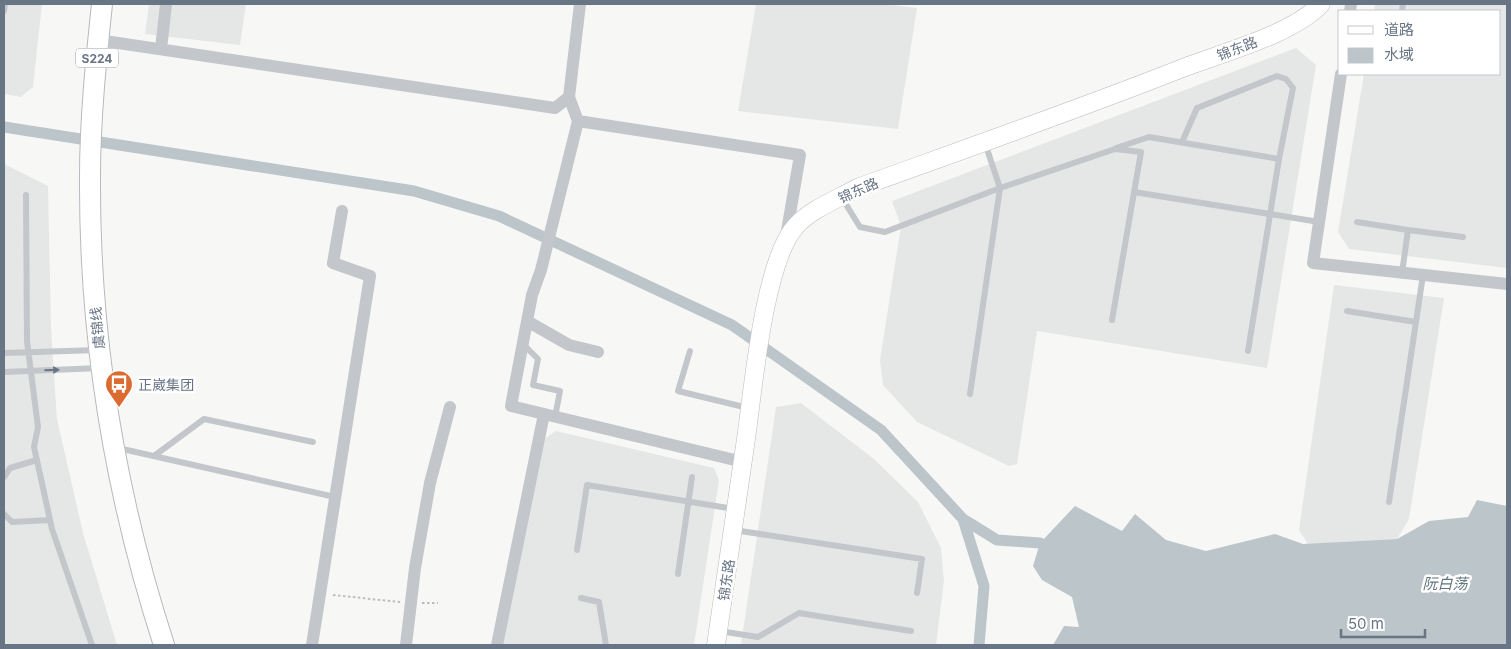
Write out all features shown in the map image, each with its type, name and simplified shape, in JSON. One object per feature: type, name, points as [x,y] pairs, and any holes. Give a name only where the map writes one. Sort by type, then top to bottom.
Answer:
[{"type":"main road","name":"虞锦线","points":[[102,4],[92,111],[90,177],[91,253],[100,359],[114,447],[152,608],[164,645]]},
{"type":"main road","name":"锦东路","points":[[717,638],[756,367],[766,311],[776,264],[785,243],[796,226],[857,188],[1268,36],[1312,14],[1321,4]]},
{"type":"street","points":[[161,49],[166,4]]},
{"type":"street","points":[[580,4],[569,97],[578,121],[545,254],[532,295],[511,406],[742,462]]},
{"type":"street","points":[[98,40],[555,108],[569,97]]},
{"type":"street","points":[[1341,75],[1313,263],[1507,284]]},
{"type":"street","points":[[578,121],[800,155],[785,243]]},
{"type":"street","points":[[312,645],[370,276],[333,263],[342,211]]},
{"type":"street","points":[[527,321],[569,345],[598,352]]},
{"type":"street","points":[[406,645],[430,483],[450,407]]},
{"type":"street","points":[[497,645],[550,416]]},
{"type":"lane","points":[[4,11],[5,4]]},
{"type":"lane","points":[[1182,142],[1197,108],[1277,76],[1286,80],[1293,88],[1279,159],[1248,351]]},
{"type":"lane","points":[[842,197],[860,227],[885,232],[1000,188],[1149,137],[1279,159]]},
{"type":"lane","points":[[970,394],[1000,188],[985,142]]},
{"type":"lane","points":[[1112,320],[1141,152],[1115,149]]},
{"type":"lane","points":[[1134,192],[1319,222]]},
{"type":"lane","points":[[26,194],[28,352],[38,426],[34,447],[50,520],[92,645]]},
{"type":"lane","points":[[1358,222],[1463,237]]},
{"type":"lane","points":[[1402,273],[1408,230]]},
{"type":"lane","points":[[1389,502],[1423,275]]},
{"type":"lane","points":[[1347,311],[1416,322]]},
{"type":"lane","points":[[523,344],[538,359],[534,385],[560,391],[550,416]]},
{"type":"lane","points":[[690,351],[678,391],[750,408]]},
{"type":"lane","points":[[4,353],[28,352],[100,359]]},
{"type":"lane","points":[[4,372],[31,371],[100,359]]},
{"type":"lane","points":[[154,456],[204,419],[313,442]]},
{"type":"lane","points":[[114,447],[336,496]]},
{"type":"lane","points":[[4,476],[10,468],[37,460]]},
{"type":"lane","points":[[678,574],[692,477]]},
{"type":"lane","points":[[577,550],[586,485],[735,510]]},
{"type":"lane","points":[[4,514],[12,522],[50,520]]},
{"type":"lane","points":[[733,530],[922,559],[917,593]]},
{"type":"lane","points":[[581,598],[599,602],[606,645]]},
{"type":"lane","points":[[717,638],[758,637],[799,613],[911,631]]},
{"type":"path","points":[[320,593],[411,604],[438,603]]},
{"type":"shaded area","points":[[4,4],[42,4],[33,87],[21,97],[4,94]]},
{"type":"shaded area","points":[[149,4],[246,4],[240,45],[145,34]]},
{"type":"shaded area","points":[[756,4],[884,4],[917,8],[898,129],[738,111]]},
{"type":"shaded area","points":[[1375,4],[1507,4],[1507,268],[1349,249],[1338,232],[1364,75],[1501,75],[1501,10],[1374,10]]},
{"type":"shaded area","points":[[1296,48],[1316,65],[1267,368],[1037,331],[1017,464],[1009,466],[917,422],[883,385],[880,360],[901,226],[892,201]]},
{"type":"shaded area","points":[[4,164],[48,186],[51,329],[57,419],[83,533],[117,645],[4,645]]},
{"type":"shaded area","points":[[1334,285],[1444,298],[1409,519],[1397,539],[1308,544],[1299,530]]},
{"type":"shaded area","points":[[801,403],[874,459],[918,502],[941,548],[944,581],[936,645],[741,645],[776,407]]},
{"type":"shaded area","points":[[556,431],[714,468],[719,480],[694,645],[497,645],[538,443]]},
{"type":"water","name":"阮白荡","points":[[1477,500],[1507,506],[1507,645],[1053,645],[1064,626],[1079,627],[1072,597],[1042,580],[1033,566],[1040,543],[1075,506],[1122,531],[1135,514],[1166,540],[1206,551],[1275,534],[1303,544],[1397,539],[1429,521],[1468,517]]},
{"type":"waterway","points":[[4,127],[414,191],[499,216],[732,325],[881,430],[963,519],[984,586],[979,645]]},
{"type":"waterway","points":[[963,519],[997,540],[1040,543]]},
{"type":"place","name":"正崴集团","points":[[119,408]]}]
